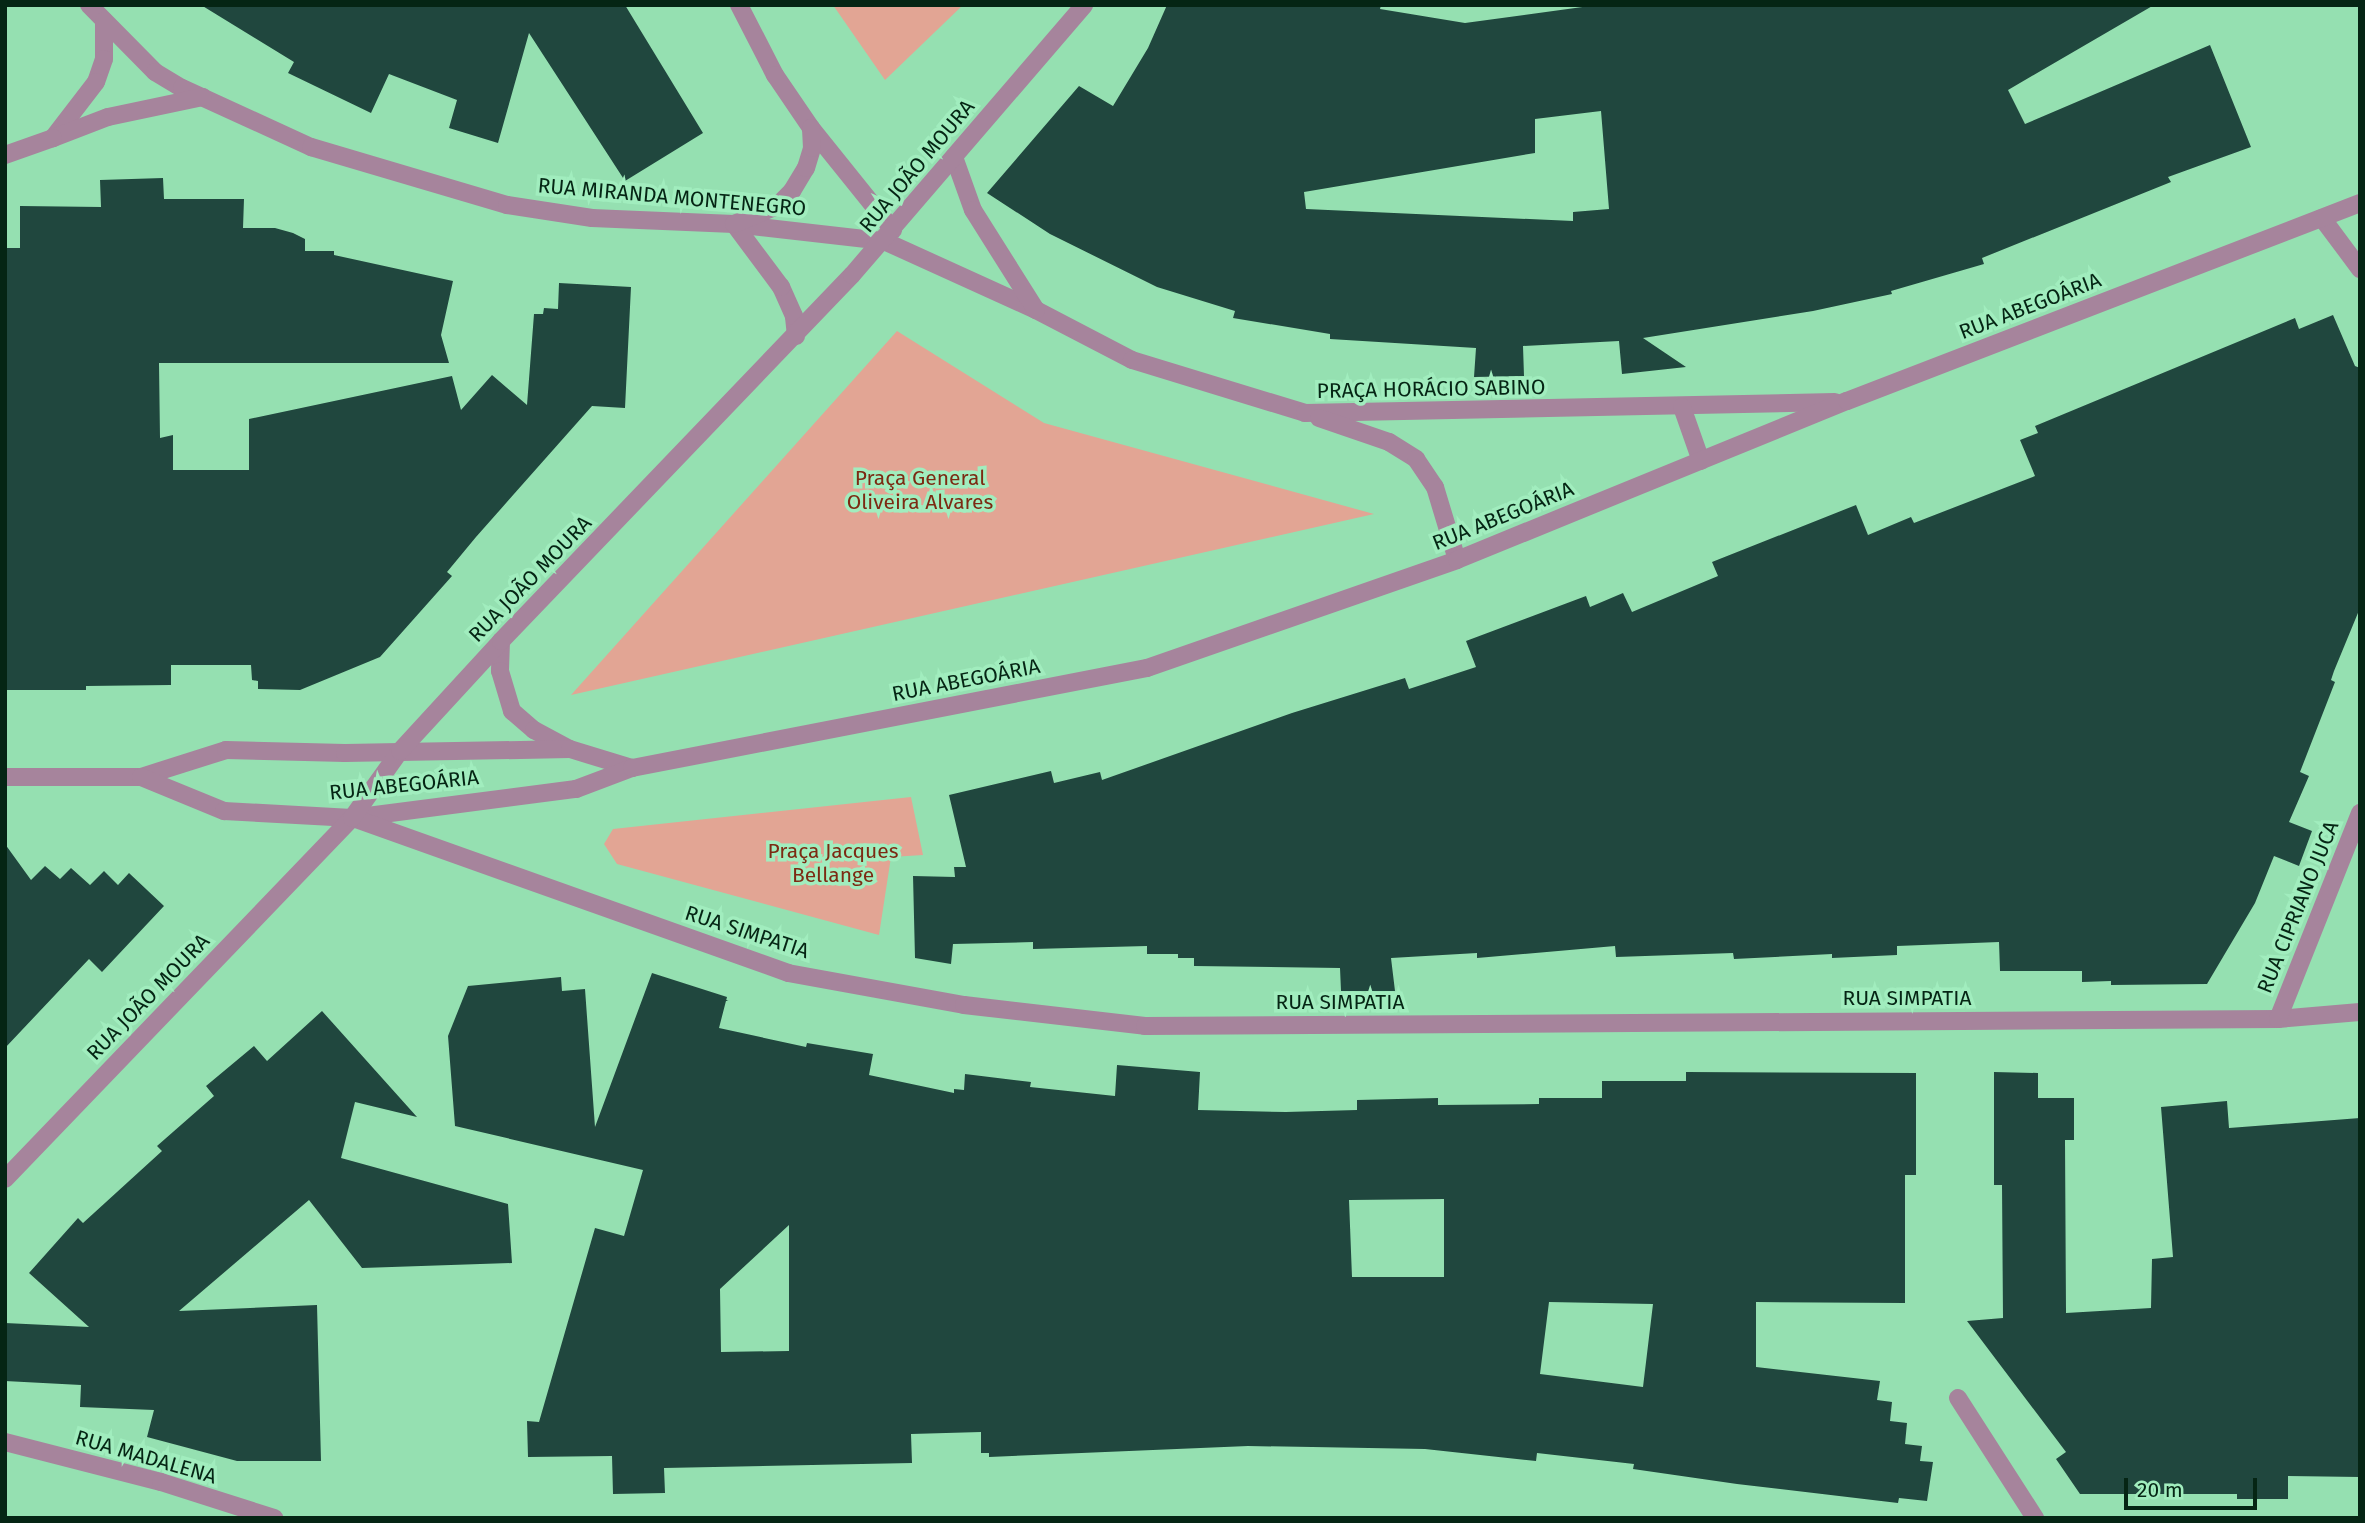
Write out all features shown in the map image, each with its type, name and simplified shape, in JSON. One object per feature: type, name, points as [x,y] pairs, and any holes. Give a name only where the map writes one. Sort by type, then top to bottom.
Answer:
[{"type":"street","name":"RUA MIRANDA MONTENEGRO","points":[[89,5],[155,72],[203,97],[311,146],[507,205],[592,218],[734,224],[888,235]]},
{"type":"street","name":"PRAÇA HORÁCIO SABINO","points":[[738,5],[775,75],[888,235],[1132,360],[1306,413],[1682,407],[1847,401]]},
{"type":"street","name":"RUA JOÃO MOURA","points":[[5,1179],[352,817],[400,751],[501,641],[796,336],[888,235],[1084,5]]},
{"type":"street","points":[[52,138],[96,82],[104,59],[104,21]]},
{"type":"street","points":[[5,155],[108,117],[203,97]]},
{"type":"street","points":[[796,336],[794,316],[781,287],[734,224],[777,206],[792,191],[806,167],[812,148],[811,128]]},
{"type":"street","points":[[954,157],[973,210],[1036,310]]},
{"type":"street","name":"RUA ABEGOÁRIA","points":[[141,777],[224,811],[352,817],[576,789],[632,768],[1147,668],[1457,559],[1847,401],[2360,203]]},
{"type":"street","points":[[2322,218],[2360,269]]},
{"type":"street","points":[[1682,407],[1700,461]]},
{"type":"street","points":[[1306,413],[1389,442],[1416,459],[1435,487],[1457,559]]},
{"type":"street","points":[[501,641],[500,671],[512,711],[534,730],[570,749]]},
{"type":"street","name":"RUA ABEGOÁRIA","points":[[5,777],[141,777],[226,750],[570,749],[632,768]]},
{"type":"street","name":"RUA CIPRIANO JUCA","points":[[2278,1018],[2360,813]]},
{"type":"street","name":"RUA SIMPATIA","points":[[352,817],[788,972],[964,1005],[1145,1026],[2278,1018],[2360,1012]]},
{"type":"street","points":[[1958,1398],[2035,1518]]},
{"type":"street","name":"RUA MADALENA","points":[[5,1442],[160,1482],[274,1518]]},
{"type":"green space","points":[[833,5],[963,5],[885,80]]},
{"type":"green space","name":"Praça General Oliveira Alvares","points":[[897,331],[1044,423],[1374,514],[571,695]]},
{"type":"green space","name":"Praça Jacques Bellange","points":[[911,797],[923,855],[891,857],[879,935],[617,864],[604,844],[613,829]]},
{"type":"building","points":[[201,5],[625,5],[703,133],[625,181],[529,33],[498,143],[449,128],[457,100],[389,74],[371,113],[288,73],[294,62]]},
{"type":"building","points":[[1167,5],[1381,5],[1380,9],[1465,23],[1597,5],[2154,5],[2008,90],[2025,124],[2210,45],[2251,147],[2168,177],[2171,182],[1982,258],[1984,264],[1891,291],[1892,294],[1813,311],[1643,338],[1686,367],[1622,374],[1619,341],[1523,346],[1524,376],[1474,377],[1476,348],[1330,339],[1330,334],[1233,318],[1235,311],[1157,287],[1050,234],[987,193],[1079,86],[1113,106],[1148,48]],"holes":[[[1601,111],[1609,209],[1573,212],[1573,221],[1306,209],[1304,192],[1535,153],[1535,119]]]},
{"type":"building","points":[[163,178],[164,199],[244,199],[243,228],[275,228],[293,233],[305,239],[305,251],[334,251],[334,255],[453,281],[441,335],[449,363],[159,363],[160,438],[173,435],[173,470],[249,470],[249,419],[452,376],[461,410],[492,375],[527,405],[534,314],[543,314],[544,308],[558,309],[559,283],[631,287],[625,408],[592,406],[476,537],[447,572],[452,576],[380,657],[300,690],[258,689],[258,681],[252,680],[251,665],[171,665],[171,685],[86,686],[86,690],[5,690],[5,248],[20,248],[20,206],[101,207],[100,180]]},
{"type":"building","points":[[2333,315],[2355,366],[2360,368],[2360,608],[2334,671],[2331,680],[2335,682],[2300,772],[2309,776],[2289,822],[2312,831],[2299,866],[2274,856],[2255,903],[2207,984],[2111,985],[2111,981],[2082,982],[2082,971],[2000,971],[1999,942],[1897,946],[1897,955],[1832,958],[1832,954],[1734,959],[1733,953],[1616,957],[1615,946],[1477,958],[1477,953],[1391,958],[1395,991],[1341,991],[1340,968],[1194,966],[1194,958],[1178,958],[1178,954],[1147,954],[1147,946],[1033,949],[1033,942],[953,944],[951,964],[915,958],[913,876],[955,877],[954,867],[966,867],[949,795],[1051,771],[1054,783],[1100,772],[1102,780],[1292,713],[1405,678],[1409,689],[1476,667],[1466,641],[1586,596],[1590,607],[1623,593],[1632,612],[1718,576],[1712,562],[1856,505],[1868,535],[1911,517],[1914,523],[2035,476],[2020,440],[2038,433],[2035,426],[2295,318],[2299,329]]},
{"type":"building","points":[[5,844],[31,880],[45,866],[60,879],[71,868],[90,885],[104,871],[118,885],[129,873],[164,906],[102,972],[89,959],[5,1048]]},
{"type":"building","points":[[652,973],[727,997],[719,1028],[806,1047],[807,1043],[873,1054],[869,1075],[954,1093],[954,1089],[964,1090],[965,1074],[1031,1082],[1030,1087],[1115,1096],[1117,1065],[1200,1072],[1198,1110],[1286,1112],[1357,1110],[1357,1100],[1438,1098],[1438,1105],[1539,1104],[1539,1098],[1602,1098],[1602,1081],[1686,1081],[1686,1072],[1916,1073],[1916,1175],[1905,1175],[1905,1303],[1756,1302],[1756,1367],[1880,1381],[1877,1400],[1892,1402],[1890,1421],[1907,1423],[1905,1444],[1922,1446],[1920,1461],[1933,1462],[1927,1501],[1899,1498],[1898,1503],[1737,1484],[1633,1469],[1634,1464],[1537,1453],[1536,1461],[1425,1449],[1248,1446],[989,1457],[989,1453],[981,1453],[981,1432],[911,1434],[912,1463],[664,1468],[665,1493],[613,1494],[612,1456],[528,1457],[527,1421],[539,1422],[595,1228],[624,1236],[643,1170],[455,1126],[448,1036],[468,986],[561,977],[562,991],[585,989],[595,1127]],"holes":[[[1444,1199],[1444,1277],[1352,1277],[1349,1200]],[[789,1225],[789,1351],[721,1352],[720,1289]],[[1549,1302],[1653,1304],[1643,1387],[1540,1374]]]},
{"type":"building","points":[[322,1011],[417,1117],[355,1102],[341,1158],[508,1204],[512,1263],[362,1268],[309,1200],[179,1311],[317,1305],[321,1461],[237,1461],[147,1437],[154,1410],[80,1407],[81,1385],[5,1381],[5,1323],[89,1327],[29,1273],[78,1218],[83,1223],[162,1151],[157,1146],[214,1096],[206,1086],[254,1046],[267,1061]]},
{"type":"building","points":[[1994,1072],[2038,1073],[2038,1098],[2074,1098],[2074,1140],[2065,1140],[2066,1313],[2151,1308],[2152,1259],[2173,1257],[2161,1107],[2227,1101],[2229,1128],[2360,1118],[2360,1477],[2288,1476],[2288,1499],[2237,1499],[2237,1494],[2080,1494],[2056,1459],[2066,1452],[1967,1321],[2003,1318],[2002,1185],[1994,1185]]}]
